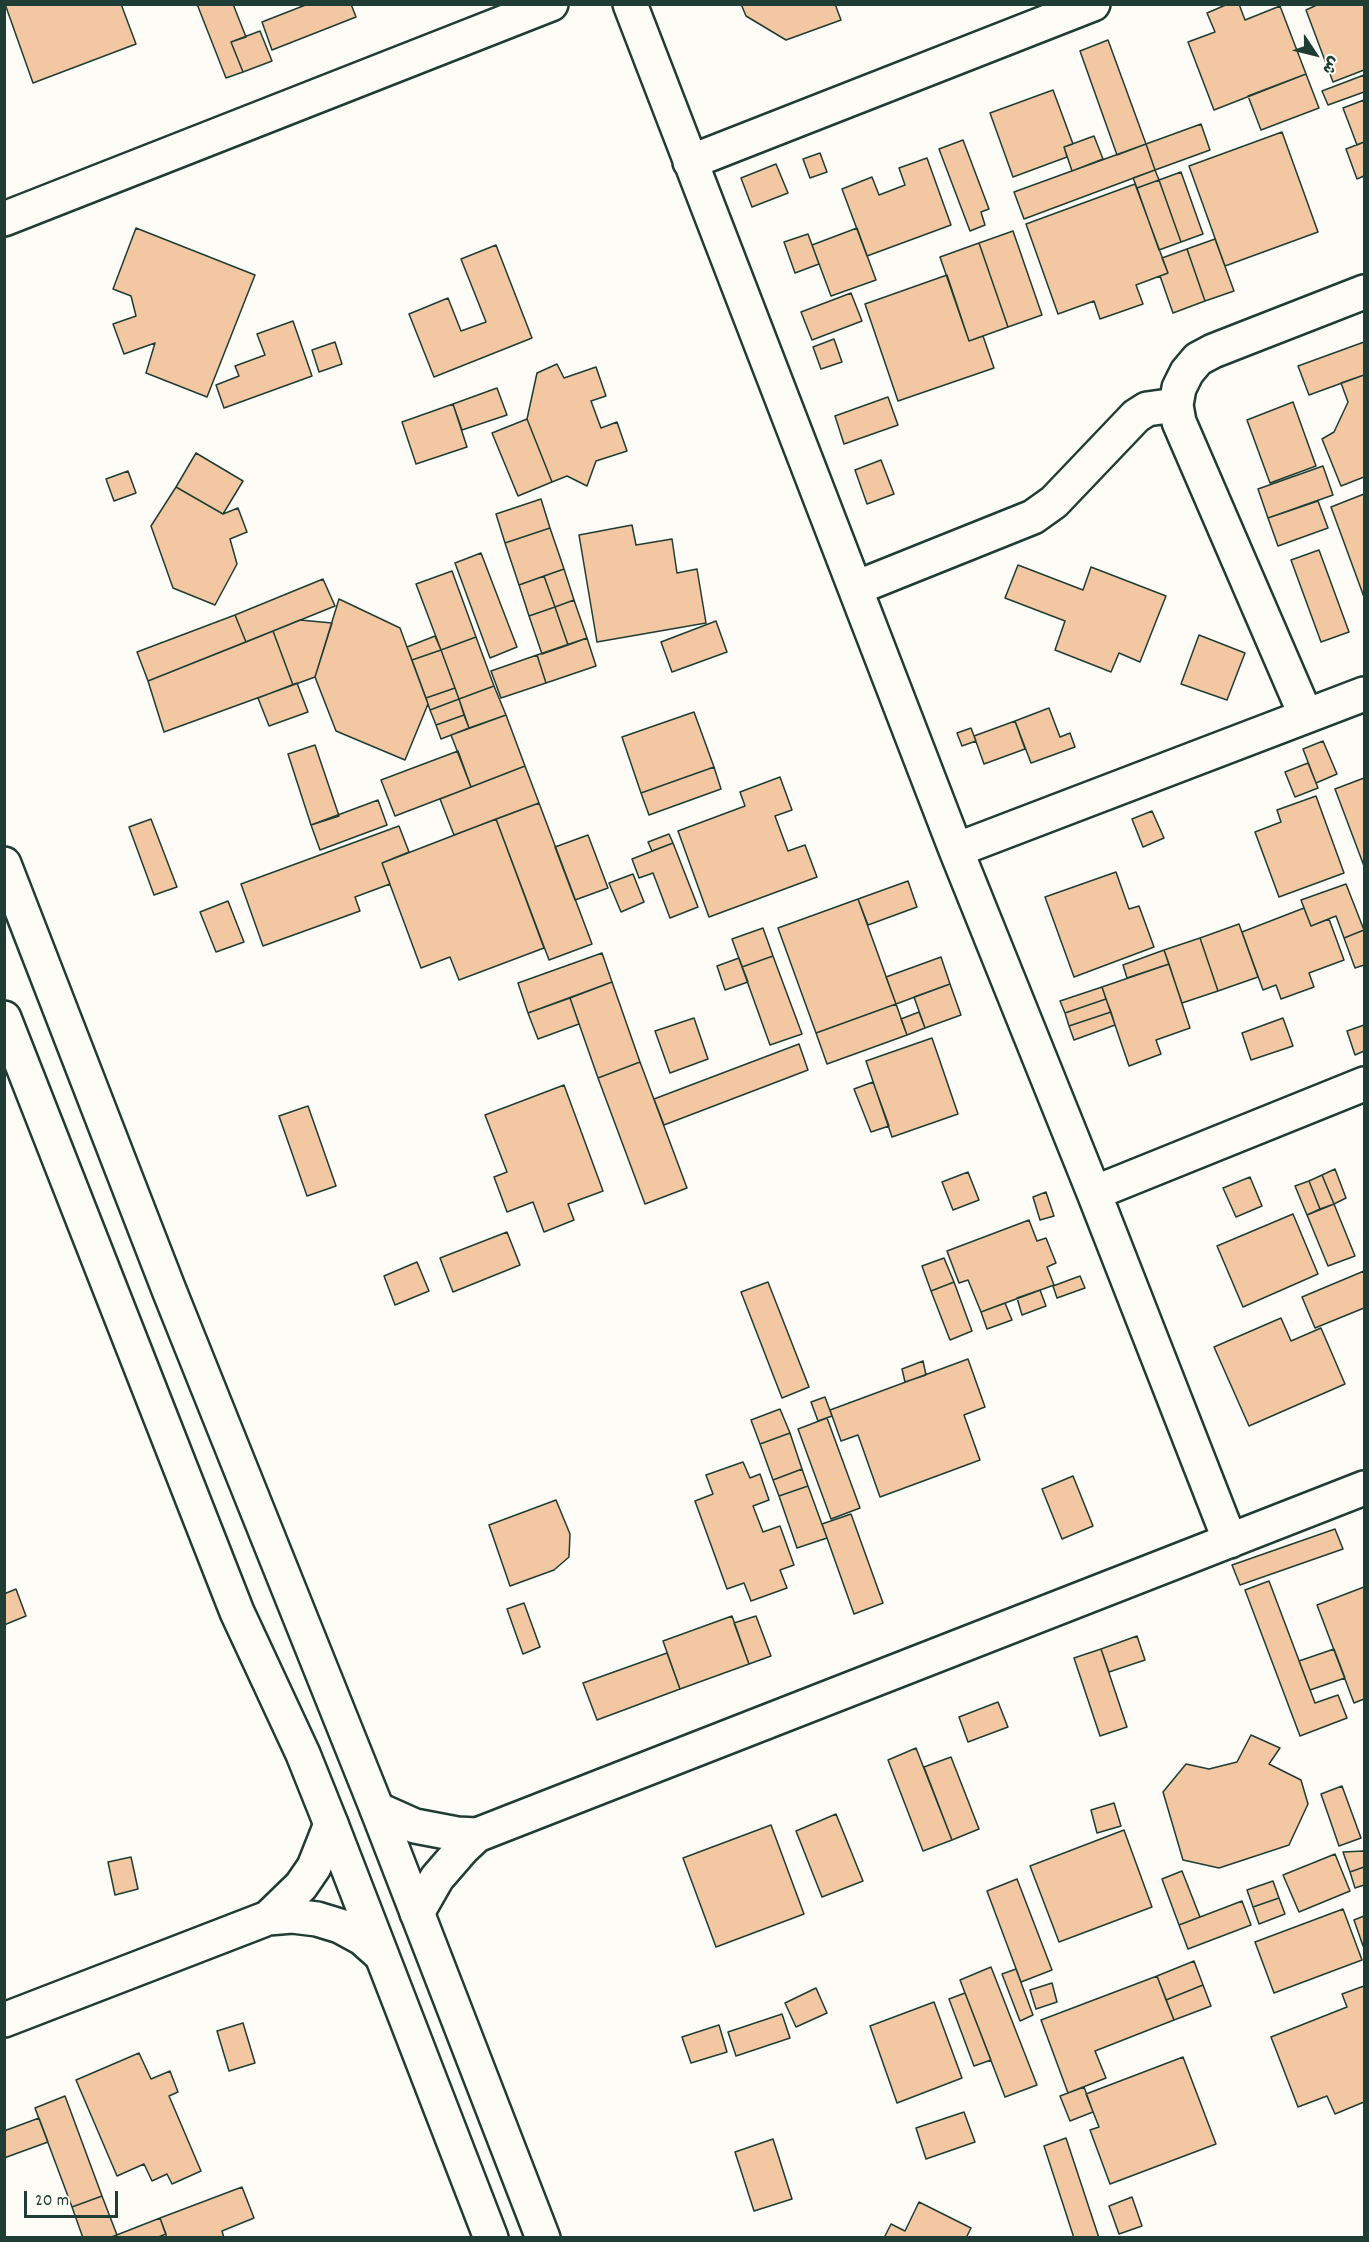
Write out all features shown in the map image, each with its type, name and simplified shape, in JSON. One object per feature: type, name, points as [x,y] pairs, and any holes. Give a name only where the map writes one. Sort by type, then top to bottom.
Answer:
[{"type":"street","points":[[4,219],[551,4]]},
{"type":"street","points":[[630,4],[956,850],[1094,1193],[1230,1541]]},
{"type":"street","points":[[690,162],[1092,4]]},
{"type":"street","points":[[1305,716],[1179,422],[1176,405],[1179,388],[1186,372],[1198,359],[1213,351],[1365,292]]},
{"type":"street","points":[[856,588],[1033,517],[1053,502],[1136,416],[1147,409],[1176,405]]},
{"type":"street","points":[[956,850],[1365,694]]},
{"type":"street","points":[[4,864],[178,1312],[377,1809],[543,2238]]},
{"type":"street","points":[[4,1018],[237,1612],[303,1754],[331,1824],[490,2238]]},
{"type":"street","points":[[1094,1193],[1365,1084]]},
{"type":"street","points":[[377,1809],[415,1826],[456,1834],[477,1834],[1365,1488]]},
{"type":"street","points":[[268,1918],[301,1886],[314,1867],[331,1824]]},
{"type":"street","points":[[417,1913],[437,1878],[477,1834]]},
{"type":"street","points":[[4,2020],[268,1918],[292,1916],[340,1926],[362,1938],[380,1954]]},
{"type":"building","points":[[5,4],[121,4],[136,44],[33,83]]},
{"type":"building","points":[[197,4],[233,4],[246,37],[231,42],[243,72],[226,78]]},
{"type":"building","points":[[308,4],[351,4],[356,17],[272,50],[262,22]]},
{"type":"building","points":[[741,4],[835,4],[841,20],[786,40],[746,16]]},
{"type":"building","points":[[1228,4],[1239,4],[1245,20],[1280,6],[1306,74],[1214,110],[1188,42],[1215,32],[1207,13]]},
{"type":"building","points":[[1319,4],[1364,4],[1364,70],[1333,82],[1306,10]]},
{"type":"building","points":[[260,31],[272,61],[243,72],[231,42]]},
{"type":"building","points":[[1108,40],[1146,144],[1117,155],[1080,51]]},
{"type":"building","points":[[1306,74],[1319,108],[1261,130],[1248,96]]},
{"type":"building","points":[[1364,75],[1364,92],[1328,105],[1322,91]]},
{"type":"building","points":[[1053,90],[1073,144],[1064,147],[1067,157],[1013,177],[990,113]]},
{"type":"building","points":[[1364,100],[1364,142],[1357,145],[1343,108]]},
{"type":"building","points":[[1201,124],[1210,150],[1155,170],[1146,144]]},
{"type":"building","points":[[1282,132],[1318,232],[1225,266],[1189,166]]},
{"type":"building","points":[[1094,136],[1103,159],[1072,171],[1064,147]]},
{"type":"building","points":[[963,140],[989,209],[981,212],[985,225],[970,231],[939,149]]},
{"type":"building","points":[[1364,142],[1364,176],[1357,179],[1346,149]]},
{"type":"building","points":[[1146,144],[1155,170],[1024,219],[1014,192]]},
{"type":"building","points":[[820,153],[827,172],[810,178],[803,159]]},
{"type":"building","points":[[927,158],[951,225],[867,256],[842,189],[872,177],[879,195],[905,185],[899,168]]},
{"type":"building","points":[[776,164],[788,193],[752,207],[741,178]]},
{"type":"building","points":[[1155,170],[1159,180],[1137,188],[1133,178]]},
{"type":"building","points":[[1181,172],[1203,234],[1181,242],[1159,180]]},
{"type":"building","points":[[1159,180],[1181,242],[1159,250],[1137,188]]},
{"type":"building","points":[[1135,184],[1168,273],[1136,285],[1143,304],[1100,319],[1094,301],[1058,314],[1026,224]]},
{"type":"building","points":[[136,228],[255,275],[207,397],[146,373],[155,343],[124,354],[113,324],[136,316],[131,296],[113,289]]},
{"type":"building","points":[[857,228],[876,280],[831,296],[812,245]]},
{"type":"building","points":[[1013,231],[1042,315],[1008,327],[979,243]]},
{"type":"building","points":[[808,234],[819,264],[795,273],[784,242]]},
{"type":"building","points":[[1215,239],[1234,291],[1205,301],[1187,249]]},
{"type":"building","points":[[979,243],[1008,327],[969,341],[940,257]]},
{"type":"building","points":[[496,245],[532,338],[434,377],[409,314],[448,298],[461,331],[486,322],[461,259]]},
{"type":"building","points":[[1187,249],[1205,301],[1173,313],[1160,276],[1168,273],[1162,258]]},
{"type":"building","points":[[947,275],[969,341],[983,336],[994,368],[898,401],[865,304]]},
{"type":"building","points":[[851,293],[862,321],[812,340],[801,312]]},
{"type":"building","points":[[293,321],[312,376],[224,408],[216,385],[239,376],[235,366],[265,355],[257,334]]},
{"type":"building","points":[[834,339],[842,362],[821,369],[813,347]]},
{"type":"building","points":[[335,342],[342,364],[319,372],[312,350]]},
{"type":"building","points":[[1364,342],[1364,375],[1309,395],[1298,366]]},
{"type":"building","points":[[557,364],[564,378],[596,367],[606,396],[591,401],[601,428],[617,422],[627,451],[596,461],[587,486],[567,476],[552,482],[527,419],[537,373]]},
{"type":"building","points":[[1364,375],[1364,477],[1341,486],[1322,439],[1334,432],[1348,402],[1341,383]]},
{"type":"building","points":[[497,388],[507,415],[462,430],[453,404]]},
{"type":"building","points":[[888,397],[898,425],[844,444],[835,416]]},
{"type":"building","points":[[1293,402],[1316,466],[1270,483],[1247,420]]},
{"type":"building","points":[[453,404],[467,447],[416,464],[402,422]]},
{"type":"building","points":[[527,419],[552,482],[518,496],[492,433]]},
{"type":"building","points":[[196,453],[243,481],[223,514],[176,487]]},
{"type":"building","points":[[881,460],[894,494],[867,504],[855,470]]},
{"type":"building","points":[[1323,466],[1333,495],[1268,518],[1258,489]]},
{"type":"building","points":[[128,471],[136,493],[114,501],[106,479]]},
{"type":"building","points":[[176,487],[223,514],[238,508],[247,532],[230,539],[237,564],[215,605],[173,588],[151,526]]},
{"type":"building","points":[[1364,494],[1364,597],[1331,507]]},
{"type":"building","points":[[541,499],[550,528],[505,543],[496,514]]},
{"type":"building","points":[[1318,501],[1328,528],[1278,546],[1268,518]]},
{"type":"building","points":[[632,525],[636,545],[672,539],[677,573],[697,569],[706,623],[597,642],[579,535]]},
{"type":"building","points":[[550,528],[564,569],[519,585],[505,543]]},
{"type":"building","points":[[1319,550],[1349,632],[1321,642],[1291,560]]},
{"type":"building","points":[[481,553],[517,647],[490,658],[455,563]]},
{"type":"building","points":[[1018,565],[1083,590],[1091,567],[1166,596],[1140,662],[1119,653],[1111,672],[1055,650],[1065,621],[1005,598]]},
{"type":"building","points":[[564,569],[574,600],[555,607],[544,576]]},
{"type":"building","points":[[452,571],[476,637],[441,650],[416,584]]},
{"type":"building","points":[[544,576],[555,607],[529,616],[519,585]]},
{"type":"building","points":[[323,579],[335,606],[246,642],[235,615]]},
{"type":"building","points":[[339,599],[400,628],[428,704],[405,760],[336,731],[315,677]]},
{"type":"building","points":[[574,600],[587,638],[568,645],[555,607]]},
{"type":"building","points":[[555,607],[568,645],[542,654],[529,616]]},
{"type":"building","points":[[235,615],[246,642],[148,681],[137,652]]},
{"type":"building","points":[[300,620],[332,623],[315,677],[293,685],[273,631]]},
{"type":"building","points":[[716,621],[727,652],[672,672],[661,642]]},
{"type":"building","points":[[273,631],[293,685],[164,732],[148,681]]},
{"type":"building","points":[[1199,635],[1245,653],[1227,700],[1181,684]]},
{"type":"building","points":[[435,636],[441,650],[412,660],[407,647]]},
{"type":"building","points":[[476,637],[494,686],[459,699],[441,650]]},
{"type":"building","points":[[587,638],[596,666],[546,683],[537,655]]},
{"type":"building","points":[[441,650],[455,688],[426,698],[412,660]]},
{"type":"building","points":[[537,655],[546,683],[501,698],[491,671]]},
{"type":"building","points":[[297,683],[308,712],[269,726],[258,698]]},
{"type":"building","points":[[494,686],[506,715],[469,728],[459,699]]},
{"type":"building","points":[[455,688],[459,699],[430,710],[426,698]]},
{"type":"building","points":[[459,699],[464,715],[436,725],[430,710]]},
{"type":"building","points":[[1049,708],[1060,737],[1070,733],[1075,747],[1031,763],[1015,721]]},
{"type":"building","points":[[694,712],[714,767],[641,793],[622,737]]},
{"type":"building","points":[[464,715],[469,728],[441,739],[436,725]]},
{"type":"building","points":[[506,715],[525,766],[471,787],[451,735]]},
{"type":"building","points":[[1015,721],[1025,749],[984,764],[974,736]]},
{"type":"building","points":[[971,728],[976,741],[962,746],[957,733]]},
{"type":"building","points":[[1323,741],[1337,774],[1316,783],[1303,749]]},
{"type":"building","points":[[315,745],[339,816],[311,825],[288,754]]},
{"type":"building","points":[[458,751],[471,787],[395,816],[381,780]]},
{"type":"building","points":[[1308,763],[1318,788],[1295,797],[1285,772]]},
{"type":"building","points":[[525,766],[539,803],[454,835],[440,799]]},
{"type":"building","points":[[714,767],[721,789],[649,815],[641,793]]},
{"type":"building","points":[[780,777],[792,810],[775,816],[788,851],[805,845],[817,877],[709,917],[678,831],[745,806],[740,792]]},
{"type":"building","points":[[1364,778],[1364,866],[1335,789]]},
{"type":"building","points":[[1316,796],[1344,873],[1279,897],[1255,832],[1281,822],[1277,810]]},
{"type":"building","points":[[378,800],[387,825],[320,850],[311,825]]},
{"type":"building","points":[[539,803],[592,944],[549,960],[496,819]]},
{"type":"building","points":[[1152,811],[1164,838],[1143,847],[1132,819]]},
{"type":"building","points":[[151,819],[177,887],[154,895],[129,827]]},
{"type":"building","points":[[496,819],[544,948],[459,980],[450,957],[421,968],[382,863]]},
{"type":"building","points":[[399,826],[409,852],[382,863],[390,884],[355,897],[360,911],[263,946],[241,884]]},
{"type":"building","points":[[669,834],[673,843],[652,851],[648,842]]},
{"type":"building","points":[[588,835],[608,888],[575,900],[555,847]]},
{"type":"building","points":[[673,843],[698,907],[670,918],[653,873],[639,878],[632,859]]},
{"type":"building","points":[[1116,872],[1129,909],[1139,906],[1154,947],[1074,977],[1045,897]]},
{"type":"building","points":[[633,874],[644,902],[621,912],[609,883]]},
{"type":"building","points":[[908,881],[917,907],[868,925],[858,899]]},
{"type":"building","points":[[1346,884],[1364,930],[1344,938],[1336,916],[1311,926],[1301,900]]},
{"type":"building","points":[[858,899],[896,1004],[816,1033],[778,928]]},
{"type":"building","points":[[228,901],[244,942],[216,952],[200,912]]},
{"type":"building","points":[[1304,908],[1311,926],[1329,919],[1344,960],[1309,973],[1314,987],[1281,999],[1276,985],[1263,990],[1242,932]]},
{"type":"building","points":[[1239,924],[1258,977],[1218,991],[1200,938]]},
{"type":"building","points":[[763,928],[773,956],[742,967],[732,939]]},
{"type":"building","points":[[1364,930],[1364,965],[1355,968],[1344,938]]},
{"type":"building","points":[[1200,938],[1218,991],[1182,1003],[1164,950]]},
{"type":"building","points":[[1164,950],[1169,964],[1127,978],[1123,965]]},
{"type":"building","points":[[602,953],[612,982],[528,1013],[518,983]]},
{"type":"building","points":[[773,956],[802,1034],[770,1045],[742,967]]},
{"type":"building","points":[[941,957],[950,984],[896,1004],[886,977]]},
{"type":"building","points":[[739,958],[748,982],[725,990],[717,966]]},
{"type":"building","points":[[1169,964],[1190,1028],[1156,1040],[1161,1054],[1129,1066],[1102,987]]},
{"type":"building","points":[[612,982],[640,1062],[598,1078],[570,998]]},
{"type":"building","points":[[950,984],[961,1015],[925,1028],[914,997]]},
{"type":"building","points":[[1102,987],[1106,999],[1065,1013],[1060,1001]]},
{"type":"building","points":[[570,998],[579,1024],[538,1039],[528,1013]]},
{"type":"building","points":[[1106,999],[1111,1012],[1069,1026],[1065,1013]]},
{"type":"building","points":[[896,1004],[907,1035],[827,1064],[816,1033]]},
{"type":"building","points":[[919,1012],[925,1028],[907,1035],[901,1019]]},
{"type":"building","points":[[1111,1012],[1115,1025],[1074,1040],[1069,1026]]},
{"type":"building","points":[[694,1018],[708,1059],[670,1073],[655,1031]]},
{"type":"building","points":[[1283,1018],[1293,1046],[1251,1060],[1242,1033]]},
{"type":"building","points":[[1364,1025],[1364,1051],[1355,1055],[1347,1031]]},
{"type":"building","points":[[932,1038],[958,1114],[892,1137],[866,1061]]},
{"type":"building","points":[[799,1044],[808,1070],[664,1125],[654,1099]]},
{"type":"building","points":[[640,1062],[687,1188],[645,1204],[598,1078]]},
{"type":"building","points":[[873,1082],[889,1126],[871,1132],[854,1089]]},
{"type":"building","points":[[564,1085],[603,1191],[568,1204],[574,1220],[544,1232],[533,1202],[507,1212],[494,1177],[507,1172],[485,1115]]},
{"type":"building","points":[[308,1106],[336,1186],[307,1196],[279,1116]]},
{"type":"building","points":[[1335,1169],[1346,1198],[1334,1204],[1322,1175]]},
{"type":"building","points":[[968,1172],[979,1200],[953,1210],[942,1182]]},
{"type":"building","points":[[1322,1175],[1334,1204],[1320,1209],[1309,1181]]},
{"type":"building","points":[[1250,1177],[1262,1206],[1236,1217],[1223,1188]]},
{"type":"building","points":[[1309,1181],[1320,1209],[1307,1215],[1295,1186]]},
{"type":"building","points":[[1046,1192],[1054,1216],[1040,1220],[1033,1197]]},
{"type":"building","points":[[1334,1204],[1355,1256],[1328,1266],[1307,1215]]},
{"type":"building","points":[[1293,1214],[1318,1274],[1243,1307],[1217,1246]]},
{"type":"building","points":[[1029,1220],[1037,1241],[1046,1238],[1056,1263],[1047,1267],[1054,1285],[981,1312],[968,1280],[959,1283],[947,1251]]},
{"type":"building","points":[[507,1232],[520,1265],[453,1292],[440,1258]]},
{"type":"building","points":[[944,1258],[954,1282],[931,1291],[922,1266]]},
{"type":"building","points":[[417,1262],[429,1291],[395,1305],[384,1276]]},
{"type":"building","points":[[1364,1271],[1364,1308],[1315,1328],[1302,1297]]},
{"type":"building","points":[[1080,1276],[1085,1288],[1057,1298],[1053,1286]]},
{"type":"building","points":[[768,1282],[809,1387],[782,1398],[741,1292]]},
{"type":"building","points":[[954,1282],[972,1331],[950,1340],[931,1291]]},
{"type":"building","points":[[1040,1290],[1046,1306],[1022,1315],[1017,1298]]},
{"type":"building","points":[[1005,1303],[1012,1320],[987,1329],[981,1312]]},
{"type":"building","points":[[1281,1318],[1291,1341],[1321,1328],[1345,1384],[1249,1426],[1214,1347]]},
{"type":"building","points":[[968,1359],[985,1407],[964,1415],[980,1460],[880,1497],[858,1435],[841,1441],[830,1410]]},
{"type":"building","points":[[923,1361],[926,1375],[905,1382],[902,1369]]},
{"type":"building","points":[[825,1397],[832,1416],[818,1421],[811,1402]]},
{"type":"building","points":[[780,1409],[790,1433],[760,1444],[751,1420]]},
{"type":"building","points":[[827,1418],[860,1508],[831,1519],[798,1429]]},
{"type":"building","points":[[790,1433],[802,1469],[773,1480],[760,1444]]},
{"type":"building","points":[[743,1462],[750,1478],[760,1474],[769,1500],[753,1506],[763,1532],[780,1526],[794,1565],[780,1570],[787,1588],[751,1601],[744,1583],[727,1589],[695,1501],[713,1494],[706,1475]]},
{"type":"building","points":[[802,1469],[808,1486],[779,1496],[773,1480]]},
{"type":"building","points":[[1073,1476],[1093,1526],[1062,1539],[1042,1489]]},
{"type":"building","points":[[808,1486],[827,1538],[797,1548],[779,1496]]},
{"type":"building","points":[[556,1500],[570,1534],[569,1557],[554,1570],[510,1586],[489,1525]]},
{"type":"building","points":[[851,1514],[883,1603],[854,1614],[822,1524]]},
{"type":"building","points":[[1335,1529],[1343,1549],[1240,1585],[1232,1565]]},
{"type":"building","points":[[1269,1581],[1315,1703],[1338,1695],[1347,1718],[1300,1736],[1245,1590]]},
{"type":"building","points":[[1364,1587],[1364,1699],[1354,1703],[1317,1605]]},
{"type":"building","points":[[16,1589],[26,1616],[4,1625],[4,1594]]},
{"type":"building","points":[[524,1603],[540,1647],[523,1654],[507,1609]]},
{"type":"building","points":[[732,1616],[749,1664],[680,1689],[663,1641]]},
{"type":"building","points":[[756,1616],[771,1656],[749,1664],[734,1623]]},
{"type":"building","points":[[1137,1636],[1145,1660],[1109,1672],[1101,1649]]},
{"type":"building","points":[[1101,1649],[1127,1727],[1100,1736],[1074,1658]]},
{"type":"building","points":[[1334,1649],[1345,1678],[1310,1690],[1299,1661]]},
{"type":"building","points":[[667,1653],[680,1689],[597,1720],[583,1683]]},
{"type":"building","points":[[998,1702],[1008,1727],[968,1742],[959,1717]]},
{"type":"building","points":[[1251,1735],[1280,1748],[1269,1764],[1301,1780],[1308,1804],[1289,1845],[1219,1868],[1183,1860],[1163,1792],[1186,1764],[1209,1769],[1237,1762]]},
{"type":"building","points":[[916,1748],[952,1840],[923,1851],[888,1760]]},
{"type":"building","points":[[951,1757],[979,1829],[952,1840],[924,1767]]},
{"type":"building","points":[[1342,1786],[1361,1838],[1339,1846],[1321,1794]]},
{"type":"building","points":[[1114,1803],[1121,1826],[1097,1833],[1091,1810]]},
{"type":"building","points":[[836,1814],[863,1881],[822,1897],[796,1831]]},
{"type":"building","points":[[771,1825],[804,1914],[716,1947],[683,1858]]},
{"type":"building","points":[[1124,1830],[1152,1907],[1059,1942],[1030,1866]]},
{"type":"building","points":[[1364,1851],[1364,1867],[1350,1872],[1343,1852]]},
{"type":"building","points":[[1335,1854],[1350,1891],[1299,1912],[1283,1875]]},
{"type":"building","points":[[131,1857],[138,1889],[115,1895],[108,1862]]},
{"type":"building","points":[[1364,1867],[1364,1885],[1355,1888],[1350,1872]]},
{"type":"building","points":[[1182,1871],[1200,1917],[1179,1925],[1162,1879]]},
{"type":"building","points":[[1017,1879],[1052,1970],[1021,1982],[987,1891]]},
{"type":"building","points":[[1273,1881],[1279,1898],[1253,1907],[1247,1890]]},
{"type":"building","points":[[1279,1898],[1285,1914],[1259,1924],[1253,1907]]},
{"type":"building","points":[[1242,1901],[1251,1925],[1188,1949],[1179,1925]]},
{"type":"building","points":[[1343,1909],[1362,1960],[1274,1993],[1255,1942]]},
{"type":"building","points":[[1364,1916],[1364,1945],[1363,1946],[1354,1920]]},
{"type":"building","points":[[1194,1961],[1203,1985],[1166,2000],[1157,1976]]},
{"type":"building","points":[[991,1967],[1037,2085],[1005,2097],[960,1980]]},
{"type":"building","points":[[1016,1969],[1033,2015],[1020,2021],[1002,1974]]},
{"type":"building","points":[[1157,1976],[1174,2020],[1095,2051],[1106,2078],[1068,2093],[1041,2020]]},
{"type":"building","points":[[1052,1983],[1057,2002],[1036,2009],[1030,1990]]},
{"type":"building","points":[[1203,1985],[1211,2006],[1174,2020],[1166,2000]]},
{"type":"building","points":[[1364,1986],[1364,2102],[1335,2114],[1327,2096],[1298,2107],[1271,2037],[1347,2007],[1342,1994]]},
{"type":"building","points":[[816,1988],[827,2013],[796,2027],[785,2003]]},
{"type":"building","points":[[965,1993],[991,2060],[974,2066],[949,1999]]},
{"type":"building","points":[[934,2002],[962,2078],[897,2103],[870,2026]]},
{"type":"building","points":[[782,2014],[790,2038],[736,2056],[728,2032]]},
{"type":"building","points":[[243,2023],[255,2063],[229,2071],[217,2031]]},
{"type":"building","points":[[719,2025],[727,2052],[691,2063],[682,2037]]},
{"type":"building","points":[[139,2053],[151,2079],[170,2071],[178,2092],[169,2096],[201,2171],[172,2184],[167,2174],[152,2181],[144,2164],[117,2176],[76,2080]]},
{"type":"building","points":[[1183,2057],[1216,2144],[1110,2184],[1090,2130],[1099,2127],[1086,2094]]},
{"type":"building","points":[[1084,2087],[1093,2112],[1070,2121],[1060,2096]]},
{"type":"building","points":[[65,2096],[102,2196],[72,2207],[35,2108]]},
{"type":"building","points":[[964,2112],[975,2142],[926,2159],[916,2128]]},
{"type":"building","points":[[39,2118],[48,2142],[4,2158],[4,2131]]},
{"type":"building","points":[[1066,2138],[1099,2238],[1074,2238],[1044,2146]]},
{"type":"building","points":[[773,2139],[792,2199],[754,2211],[735,2152]]},
{"type":"building","points":[[242,2187],[254,2218],[222,2231],[224,2238],[167,2238],[160,2218]]},
{"type":"building","points":[[102,2196],[117,2235],[109,2238],[83,2238],[72,2207]]},
{"type":"building","points":[[1132,2197],[1142,2226],[1119,2234],[1109,2206]]},
{"type":"building","points":[[919,2202],[971,2228],[966,2238],[884,2238],[891,2224],[905,2231]]},
{"type":"building","points":[[160,2218],[166,2234],[156,2238],[109,2238]]}]
